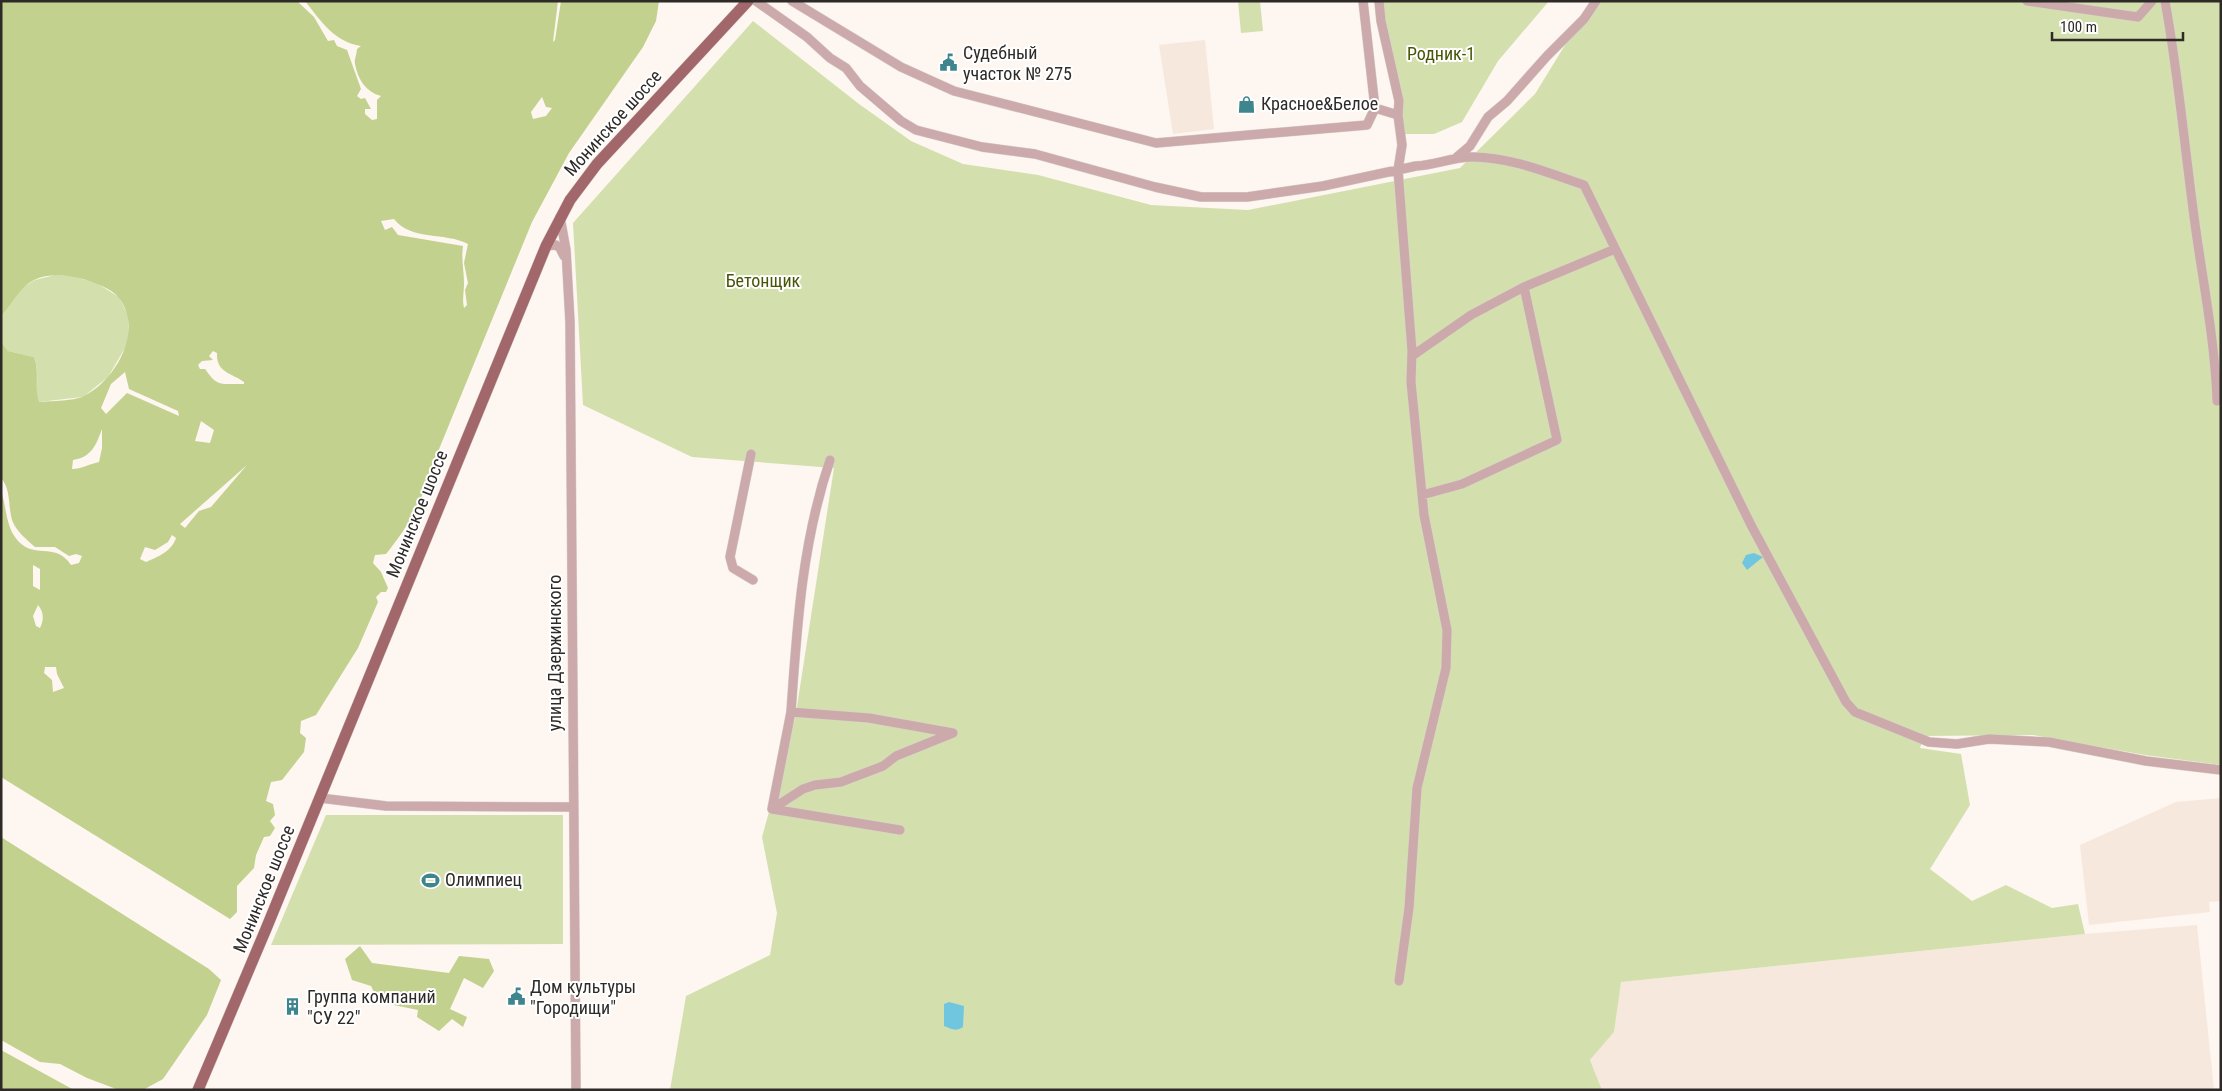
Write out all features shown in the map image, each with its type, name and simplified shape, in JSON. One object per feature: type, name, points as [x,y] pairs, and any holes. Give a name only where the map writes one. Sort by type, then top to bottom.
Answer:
[{"type":"main road","name":"Монинское шоссе","points":[[198,1090],[546,246],[560,217],[581,183],[596,164],[748,1]]},
{"type":"street","points":[[756,1],[807,37],[830,58],[846,68],[860,86],[902,121],[916,130],[982,147],[1035,154],[1201,197],[1247,197],[1323,186],[1398,170],[1428,166],[1457,158],[1481,157],[1517,163],[1584,185],[1751,525],[1846,702],[1856,712],[1929,742],[1957,744],[1989,739],[2049,742],[2146,761],[2221,770]]},
{"type":"street","points":[[792,1],[901,67],[954,91],[1156,143],[1367,125],[1375,108],[1363,1]]},
{"type":"street","points":[[1379,1],[1381,21],[1399,101],[1398,115],[1402,144],[1398,170],[1412,356],[1411,382],[1422,495],[1447,630],[1448,650],[1446,668],[1417,788],[1410,908],[1399,981]]},
{"type":"street","points":[[1457,158],[1470,146],[1488,117],[1507,101],[1547,56],[1584,19],[1596,1]]},
{"type":"street","points":[[2027,1],[2058,8],[2138,17],[2152,1]]},
{"type":"street","points":[[2165,1],[2173,44],[2196,231],[2216,356],[2216,400]]},
{"type":"street","points":[[1375,108],[1398,115]]},
{"type":"street","name":"улица Дзержинского","points":[[560,217],[567,264],[570,322],[576,1090]]},
{"type":"street","points":[[546,246],[556,244],[560,248],[567,264]]},
{"type":"street","points":[[1412,356],[1471,315],[1524,287],[1615,250]]},
{"type":"street","points":[[1422,495],[1462,484],[1557,440],[1524,287]]},
{"type":"street","points":[[751,454],[730,557],[733,568],[753,580]]},
{"type":"street","points":[[772,808],[791,712],[799,603],[816,502],[830,460]]},
{"type":"street","points":[[772,808],[803,789],[815,785],[841,782],[883,766],[896,756],[954,733],[870,718],[791,712]]},
{"type":"street","points":[[320,798],[386,806],[573,807]]},
{"type":"street","points":[[772,808],[900,830]]},
{"type":"shaded area","points":[[1205,40],[1214,129],[1173,134],[1159,45]]},
{"type":"shaded area","points":[[2221,798],[2221,901],[2209,902],[2210,912],[2089,925],[2080,845],[2176,802]]},
{"type":"shaded area","points":[[2197,925],[2214,1090],[1602,1090],[1590,1060],[1614,1032],[1620,982],[2085,934]]},
{"type":"green space","points":[[1,1],[297,1],[314,17],[328,41],[334,40],[337,46],[347,50],[361,89],[357,96],[361,99],[365,98],[371,109],[365,109],[365,114],[372,120],[377,119],[377,100],[381,96],[371,92],[358,75],[355,60],[357,49],[361,46],[343,40],[329,30],[305,1],[558,1],[553,42],[555,40],[561,1],[659,1],[656,21],[643,47],[569,153],[532,222],[428,476],[417,508],[386,554],[375,555],[373,563],[381,572],[388,588],[386,592],[381,592],[376,597],[378,602],[358,648],[316,715],[301,721],[300,733],[306,738],[304,752],[282,780],[271,782],[266,801],[273,804],[275,815],[270,821],[275,828],[270,836],[264,837],[256,855],[254,868],[237,886],[237,912],[230,919],[1,777],[1,491],[10,527],[15,537],[22,544],[36,550],[58,554],[71,565],[79,563],[82,556],[76,554],[69,556],[55,547],[35,547],[19,531],[12,520],[8,492],[1,478],[1,342],[8,351],[34,357],[37,368],[39,402],[69,400],[80,398],[96,389],[116,366],[123,353],[129,325],[126,311],[116,294],[83,279],[64,276],[46,276],[34,280],[20,292],[1,316]],"holes":[[[542,97],[546,107],[552,108],[546,116],[533,119],[531,112]],[[394,219],[401,226],[410,230],[459,240],[468,244],[464,263],[468,283],[465,290],[467,305],[464,308],[463,246],[398,235],[392,227],[385,230],[381,221]],[[213,351],[217,353],[217,360],[222,369],[244,382],[244,384],[222,384],[214,380],[205,369],[200,369],[198,365],[202,361],[213,360],[209,356]],[[125,372],[129,389],[178,411],[179,416],[127,393],[106,414],[101,408],[111,384]],[[201,421],[214,430],[210,443],[195,441]],[[102,429],[102,448],[99,462],[72,469],[73,460],[89,453],[98,440]],[[247,465],[211,507],[199,511],[185,528],[180,524]],[[172,535],[176,538],[171,547],[160,556],[146,562],[140,559],[145,547],[155,550],[168,542]],[[33,565],[40,569],[40,590],[33,586]],[[38,605],[43,616],[40,628],[36,626],[33,616]],[[45,667],[56,667],[57,674],[64,688],[53,692],[52,680],[44,673]]]},
{"type":"green space","points":[[1238,1],[1260,1],[1263,31],[1241,33]]},
{"type":"green space","name":"Родник-1","points":[[1376,1],[1549,1],[1498,61],[1462,122],[1434,134],[1405,134]]},
{"type":"green space","name":"Бетонщик","points":[[1592,1],[2221,1],[2221,765],[2145,755],[2033,735],[1924,736],[1920,748],[1961,754],[1970,805],[1930,869],[1972,901],[2006,885],[2052,908],[2078,904],[2085,934],[1621,982],[1614,1032],[1590,1060],[1602,1090],[670,1090],[686,996],[770,955],[777,913],[762,837],[795,719],[834,468],[692,457],[583,405],[573,223],[753,21],[859,104],[911,141],[963,164],[1038,175],[1151,205],[1248,210],[1460,168],[1535,94]]},
{"type":"green space","points":[[55,275],[73,276],[98,284],[119,297],[128,315],[129,341],[108,377],[83,397],[38,402],[37,368],[34,357],[8,351],[1,342],[1,316],[19,290],[35,280]]},
{"type":"green space","name":"Олимпиец","points":[[326,815],[563,815],[563,944],[271,945]]},
{"type":"green space","points":[[1,837],[209,969],[221,980],[207,1015],[163,1079],[143,1090],[119,1090],[87,1078],[60,1064],[40,1062],[1,1040]]},
{"type":"green space","points":[[360,946],[372,963],[449,973],[459,956],[489,959],[494,971],[483,988],[464,978],[450,1009],[467,1017],[463,1027],[452,1019],[439,1031],[417,1017],[418,1010],[379,1002],[371,986],[352,980],[345,959]]},
{"type":"green space","points":[[1,1050],[74,1090],[1,1090]]},
{"type":"water","points":[[1754,553],[1763,557],[1747,570],[1742,563],[1746,555]]},
{"type":"water","points":[[949,1002],[964,1006],[963,1027],[960,1029],[953,1030],[944,1026],[944,1004]]},
{"type":"place","name":"Судебный участок № 275","points":[[949,63]]},
{"type":"place","name":"Красное&Белое","points":[[1247,104]]},
{"type":"place","name":"Олимпиец","points":[[431,880]]},
{"type":"place","name":"Дом культуры \"Городищи\"","points":[[516,997]]},
{"type":"place","name":"Группа компаний \"СУ 22\"","points":[[293,1007]]}]
